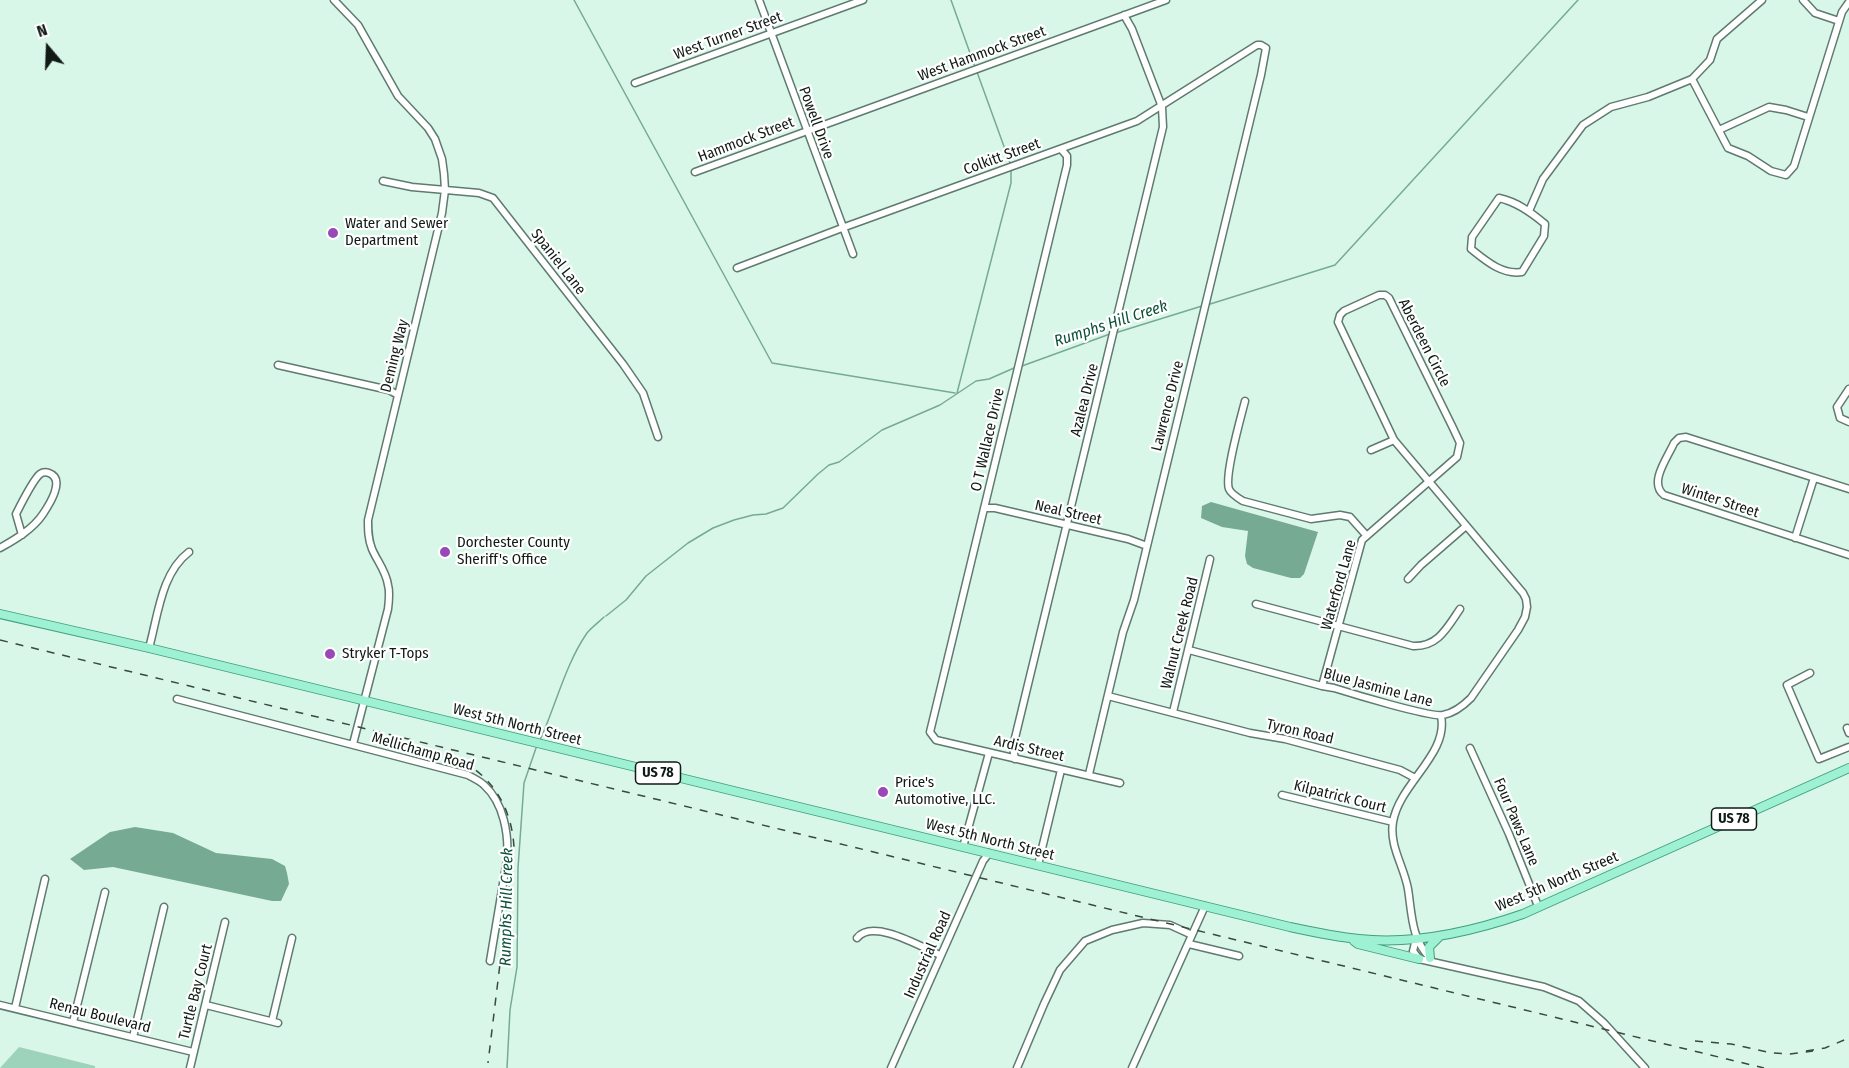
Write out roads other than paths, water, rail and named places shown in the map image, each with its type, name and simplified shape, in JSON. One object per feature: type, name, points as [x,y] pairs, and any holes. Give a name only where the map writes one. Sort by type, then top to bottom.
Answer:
[{"type":"main road","name":"West 5th North Street","points":[[0,614],[149,648],[1290,927],[1373,940],[1439,937],[1486,926],[1538,906],[1849,768]]},
{"type":"main road","points":[[1430,958],[1429,947],[1439,937]]},
{"type":"main road","points":[[1350,938],[1358,944],[1419,959]]},
{"type":"street","name":"Deming Way","points":[[334,0],[358,25],[398,96],[428,128],[435,139],[442,159],[445,190],[442,213],[368,520],[369,538],[385,575],[389,599],[352,744]]},
{"type":"street","name":"Powell Drive","points":[[759,0],[853,254]]},
{"type":"street","name":"West Turner Street","points":[[635,83],[863,0]]},
{"type":"street","name":"West Hammock Street","points":[[806,130],[1166,0]]},
{"type":"street","points":[[1529,211],[1543,179],[1583,125],[1611,107],[1648,97],[1692,79],[1710,60],[1717,39],[1762,0]]},
{"type":"street","points":[[1803,0],[1815,13],[1839,21]]},
{"type":"street","points":[[1692,79],[1728,148],[1748,156],[1771,171],[1786,175],[1794,166],[1842,12],[1849,2]]},
{"type":"street","name":"Azalea Drive","points":[[1015,759],[1013,747],[1015,738],[1164,121],[1162,107],[1132,29],[1124,15]]},
{"type":"street","name":"Colkitt Street","points":[[737,268],[1137,121],[1257,45],[1262,45]]},
{"type":"street","name":"Lawrence Drive","points":[[1089,774],[1147,546],[1267,51],[1262,45]]},
{"type":"street","points":[[1719,130],[1769,107],[1808,117]]},
{"type":"street","name":"Hammock Street","points":[[695,172],[806,130]]},
{"type":"street","name":"O T Wallace Drive","points":[[933,738],[930,732],[931,721],[1067,165],[1067,156],[1061,149]]},
{"type":"street","name":"Spaniel Lane","points":[[383,181],[479,193],[493,198],[623,364],[643,393],[658,437]]},
{"type":"street","points":[[1498,198],[1511,200],[1529,211],[1545,224],[1544,236],[1522,273],[1511,274],[1489,263],[1471,249],[1472,237],[1498,198]]},
{"type":"street","name":"Aberdeen Circle","points":[[1379,295],[1389,298],[1460,443],[1457,457],[1429,482],[1394,440],[1338,322],[1344,311],[1379,295]]},
{"type":"street","points":[[278,365],[382,388],[398,395]]},
{"type":"street","points":[[1849,389],[1837,407],[1840,417],[1849,422]]},
{"type":"street","points":[[1245,401],[1228,474],[1229,489],[1235,496],[1243,501],[1311,519],[1340,515],[1350,517],[1366,535]]},
{"type":"street","name":"Winter Street","points":[[1849,489],[1686,437],[1679,438],[1674,443],[1657,482],[1658,490],[1664,495],[1849,555]]},
{"type":"street","points":[[1371,450],[1394,440]]},
{"type":"street","points":[[0,548],[22,535],[42,515],[51,501],[56,483],[49,473],[45,472],[38,476],[16,514],[22,535]]},
{"type":"street","points":[[1795,538],[1814,478]]},
{"type":"street","name":"Waterford Lane","points":[[1322,686],[1360,544],[1366,535],[1429,482]]},
{"type":"street","name":"Blue Jasmine Lane","points":[[1189,650],[1442,716],[1464,705],[1518,630],[1530,607],[1523,593],[1429,482]]},
{"type":"street","name":"Neal Street","points":[[984,508],[995,508],[1128,539],[1147,546]]},
{"type":"street","points":[[1408,579],[1421,564],[1466,526]]},
{"type":"street","points":[[149,648],[173,567],[189,552]]},
{"type":"street","name":"Walnut Creek Road","points":[[1176,713],[1210,559]]},
{"type":"street","points":[[1256,604],[1413,646],[1437,640],[1460,609]]},
{"type":"street","points":[[1810,673],[1787,685],[1819,759],[1849,747]]},
{"type":"street","name":"Tyron Road","points":[[1108,696],[1250,733],[1285,739],[1400,770],[1414,778]]},
{"type":"street","name":"Mellichamp Road","points":[[177,699],[468,775],[485,786],[506,823],[508,844],[490,961]]},
{"type":"street","points":[[1442,716],[1443,725],[1439,742],[1402,797],[1393,822],[1394,846],[1407,884],[1416,939],[1413,951],[1419,959],[1544,987],[1579,1001],[1604,1023],[1645,1068]]},
{"type":"street","name":"Ardis Street","points":[[933,738],[1120,783]]},
{"type":"street","name":"Four Paws Lane","points":[[1470,748],[1509,834],[1538,906]]},
{"type":"street","points":[[963,847],[989,753]]},
{"type":"street","points":[[1038,865],[1061,770]]},
{"type":"street","name":"Kilpatrick Court","points":[[1282,795],[1393,822]]},
{"type":"street","name":"Industrial Road","points":[[891,1068],[983,861],[989,854]]},
{"type":"street","points":[[15,1008],[45,879]]},
{"type":"street","points":[[73,1022],[105,892]]},
{"type":"street","points":[[1132,1068],[1205,906]]},
{"type":"street","points":[[133,1037],[164,907]]},
{"type":"street","name":"Turtle Bay Court","points":[[190,1068],[225,922]]},
{"type":"street","points":[[1017,1068],[1060,970],[1085,941],[1112,930],[1143,923],[1170,925],[1192,935]]},
{"type":"street","points":[[857,938],[861,933],[867,931],[888,933],[940,955]]},
{"type":"street","points":[[206,1005],[275,1022],[292,938]]},
{"type":"street","points":[[1416,939],[1430,958],[1444,964]]},
{"type":"street","points":[[1189,944],[1239,956]]},
{"type":"street","name":"Renau Boulevard","points":[[0,1005],[194,1052]]},
{"type":"waterway","points":[[574,0],[772,363],[955,393]]},
{"type":"waterway","points":[[951,0],[975,67]]},
{"type":"waterway","name":"Rumphs Hill Creek","points":[[1207,305],[1335,265],[1578,0]]},
{"type":"waterway","points":[[977,72],[1010,163]]},
{"type":"waterway","points":[[957,393],[1011,183],[1011,168]]},
{"type":"waterway","name":"Rumphs Hill Creek","points":[[1115,333],[1202,306]]},
{"type":"waterway","name":"Rumphs Hill Creek","points":[[1022,366],[1110,334]]},
{"type":"waterway","name":"Rumphs Hill Creek","points":[[606,616],[626,600],[646,576],[688,543],[713,528],[734,520],[783,508],[829,465],[839,462],[882,430],[940,405],[976,381],[989,379],[1014,368]]},
{"type":"waterway","name":"Rumphs Hill Creek","points":[[540,740],[579,645],[587,633],[604,617]]},
{"type":"waterway","name":"Rumphs Hill Creek","points":[[507,1068],[510,1010],[517,967],[518,868],[524,783],[536,748]]},
{"type":"railway","points":[[0,640],[1764,1068]]},
{"type":"railway","points":[[448,755],[475,770],[496,791],[509,817],[512,832],[514,848],[488,1063]]},
{"type":"railway","points":[[1806,1051],[1825,1048],[1849,1038]]},
{"type":"railway","points":[[1695,1041],[1731,1044],[1772,1053],[1790,1054],[1813,1051]]},
{"type":"place","name":"Water and Sewer Department","points":[[333,233]]},
{"type":"place","name":"Dorchester County Sheriff's Office","points":[[445,552]]},
{"type":"place","name":"Stryker T-Tops","points":[[330,654]]},
{"type":"place","name":"Price's Automotive, LLC.","points":[[883,792]]}]
